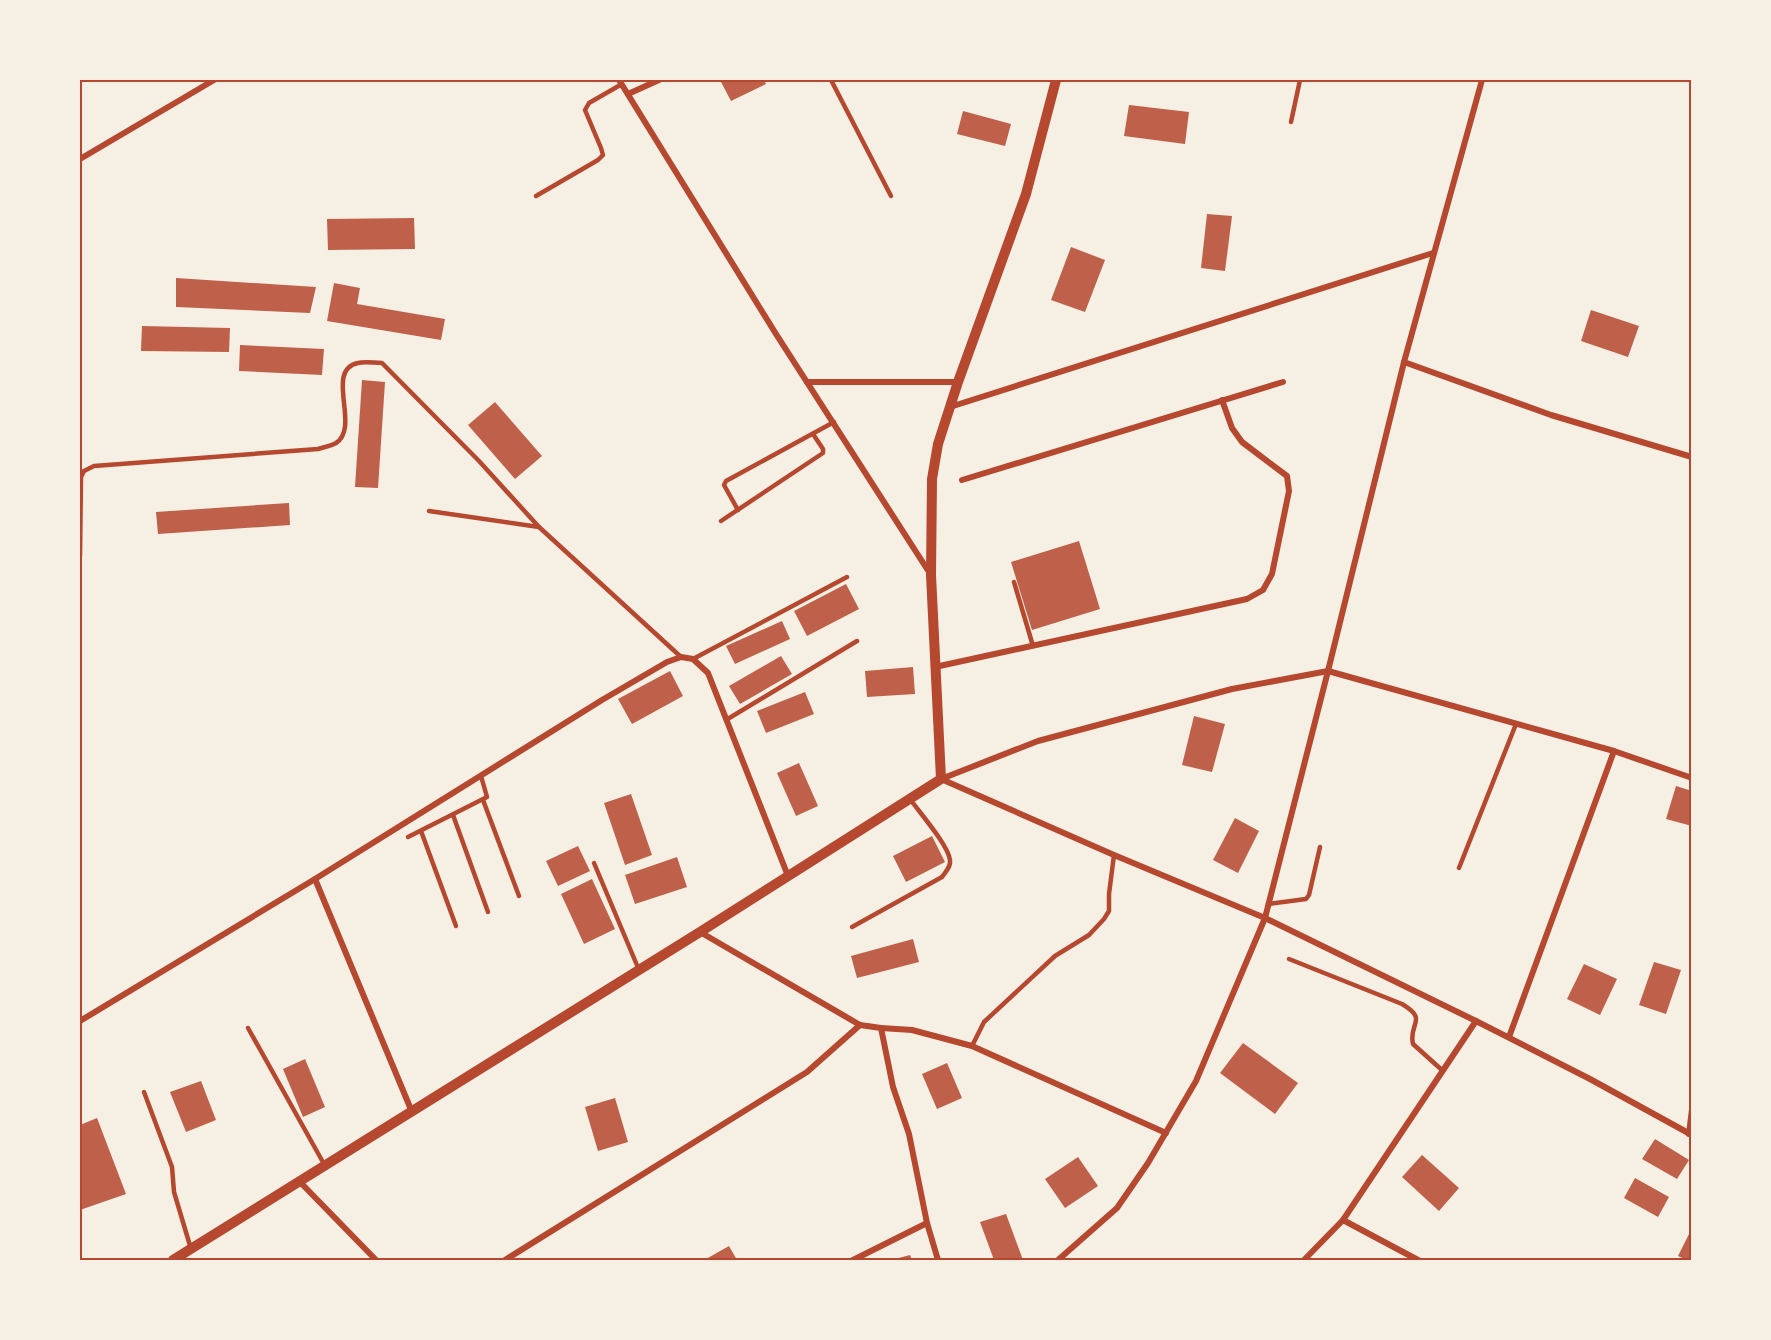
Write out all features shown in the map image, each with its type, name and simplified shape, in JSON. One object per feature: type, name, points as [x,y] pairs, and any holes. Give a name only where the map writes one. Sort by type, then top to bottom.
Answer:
[{"type":"street","points":[[80,159],[214,80]]},
{"type":"street","points":[[628,94],[659,80]]},
{"type":"street","points":[[941,778],[931,575],[933,479],[938,444],[1026,194],[1056,80]]},
{"type":"street","points":[[1058,1260],[1117,1208],[1148,1163],[1196,1081],[1265,918],[1404,362],[1482,80]]},
{"type":"street","points":[[620,82],[776,334],[931,575]]},
{"type":"street","points":[[950,407],[1433,253]]},
{"type":"street","points":[[1404,362],[1551,415],[1692,457]]},
{"type":"street","points":[[807,382],[958,382]]},
{"type":"street","points":[[962,480],[1283,382]]},
{"type":"street","points":[[934,668],[1247,599],[1263,590],[1272,574],[1289,491],[1287,476],[1242,442],[1232,428],[1222,400]]},
{"type":"street","points":[[80,1021],[315,879],[602,700],[668,662],[681,657],[693,659],[708,673],[788,876]]},
{"type":"street","points":[[173,1260],[700,932],[941,778],[1049,738],[1232,690],[1328,670],[1614,752],[1692,778]]},
{"type":"street","points":[[1509,1037],[1614,752]]},
{"type":"street","points":[[941,778],[1114,855],[1265,918],[1509,1037],[1690,1135],[1692,1109]]},
{"type":"street","points":[[315,879],[412,1112]]},
{"type":"street","points":[[700,932],[860,1024],[912,1030],[972,1046],[1166,1133]]},
{"type":"street","points":[[1304,1260],[1343,1220],[1476,1021]]},
{"type":"street","points":[[505,1260],[807,1072],[860,1024]]},
{"type":"street","points":[[881,1028],[893,1087],[909,1134],[927,1223],[938,1260]]},
{"type":"street","points":[[300,1182],[376,1260]]},
{"type":"street","points":[[1343,1220],[1418,1260]]},
{"type":"street","points":[[853,1260],[927,1223]]},
{"type":"lane","points":[[831,80],[891,196]]},
{"type":"lane","points":[[1291,122],[1300,80]]},
{"type":"lane","points":[[536,196],[603,155],[585,110],[589,103],[620,82]]},
{"type":"lane","points":[[80,556],[81,477],[84,471],[94,466],[318,449],[336,444],[342,438],[346,416],[342,377],[346,370],[357,363],[381,363],[479,461],[539,527],[681,657]]},
{"type":"lane","points":[[738,510],[725,490],[726,481],[834,422]]},
{"type":"lane","points":[[721,521],[823,453],[823,449],[813,434]]},
{"type":"lane","points":[[429,511],[539,527]]},
{"type":"lane","points":[[693,659],[847,577]]},
{"type":"lane","points":[[1014,582],[1033,646]]},
{"type":"lane","points":[[726,720],[857,641]]},
{"type":"lane","points":[[1459,868],[1516,724]]},
{"type":"lane","points":[[408,837],[487,797],[481,776]]},
{"type":"lane","points":[[852,927],[942,877],[949,868],[950,859],[946,848],[909,798]]},
{"type":"lane","points":[[483,800],[519,896]]},
{"type":"lane","points":[[453,815],[488,912]]},
{"type":"lane","points":[[421,831],[456,926]]},
{"type":"lane","points":[[1268,904],[1306,899],[1309,895],[1320,847]]},
{"type":"lane","points":[[972,1046],[984,1022],[1055,956],[1089,935],[1104,919],[1109,911],[1114,855]]},
{"type":"lane","points":[[594,863],[639,970]]},
{"type":"lane","points":[[1289,959],[1411,1009],[1417,1019],[1413,1031],[1413,1044],[1443,1071]]},
{"type":"lane","points":[[248,1028],[326,1166]]},
{"type":"lane","points":[[144,1092],[172,1167],[174,1192],[191,1249]]},
{"type":"building","points":[[720,80],[764,80],[766,84],[731,101]]},
{"type":"building","points":[[1129,105],[1189,112],[1185,144],[1124,136]]},
{"type":"building","points":[[963,111],[1011,124],[1005,146],[957,134]]},
{"type":"building","points":[[1207,214],[1232,216],[1225,271],[1201,268]]},
{"type":"building","points":[[414,218],[415,249],[328,250],[327,219]]},
{"type":"building","points":[[1071,247],[1105,260],[1085,312],[1051,300]]},
{"type":"building","points":[[176,278],[316,287],[310,313],[176,307]]},
{"type":"building","points":[[334,283],[360,288],[357,304],[445,319],[441,340],[327,321]]},
{"type":"building","points":[[1591,310],[1639,326],[1628,357],[1581,341]]},
{"type":"building","points":[[142,326],[230,328],[229,352],[141,351]]},
{"type":"building","points":[[240,345],[324,349],[322,375],[239,371]]},
{"type":"building","points":[[362,380],[385,382],[378,488],[355,487]]},
{"type":"building","points":[[495,402],[542,456],[515,479],[468,425]]},
{"type":"building","points":[[289,503],[290,525],[158,534],[156,512]]},
{"type":"building","points":[[1079,541],[1100,609],[1032,630],[1011,562]]},
{"type":"building","points":[[846,584],[859,609],[807,636],[794,611]]},
{"type":"building","points":[[782,621],[790,639],[735,664],[726,646]]},
{"type":"building","points":[[781,656],[792,674],[740,704],[729,686]]},
{"type":"building","points":[[913,667],[915,694],[867,697],[865,671]]},
{"type":"building","points":[[670,671],[683,696],[632,724],[618,699]]},
{"type":"building","points":[[805,692],[814,714],[766,733],[757,711]]},
{"type":"building","points":[[1194,716],[1225,724],[1212,772],[1182,765]]},
{"type":"building","points":[[799,763],[818,806],[796,816],[777,773]]},
{"type":"building","points":[[1676,786],[1692,791],[1692,826],[1666,819]]},
{"type":"building","points":[[631,794],[652,855],[625,865],[604,803]]},
{"type":"building","points":[[1235,818],[1259,831],[1238,873],[1213,860]]},
{"type":"building","points":[[932,836],[945,862],[906,882],[893,856]]},
{"type":"building","points":[[578,846],[590,871],[558,886],[546,861]]},
{"type":"building","points":[[677,857],[687,887],[635,904],[625,875]]},
{"type":"building","points":[[592,879],[615,929],[584,944],[561,894]]},
{"type":"building","points":[[913,939],[919,962],[857,978],[851,956]]},
{"type":"building","points":[[1654,962],[1681,970],[1666,1014],[1639,1005]]},
{"type":"building","points":[[1584,964],[1617,979],[1600,1015],[1567,999]]},
{"type":"building","points":[[1243,1043],[1298,1083],[1275,1114],[1220,1073]]},
{"type":"building","points":[[305,1059],[325,1107],[303,1117],[283,1069]]},
{"type":"building","points":[[947,1063],[962,1098],[937,1109],[922,1074]]},
{"type":"building","points":[[201,1081],[216,1120],[186,1132],[170,1092]]},
{"type":"building","points":[[615,1098],[628,1142],[598,1151],[585,1107]]},
{"type":"building","points":[[97,1118],[126,1194],[80,1210],[80,1125]]},
{"type":"building","points":[[1655,1139],[1689,1160],[1677,1179],[1642,1159]]},
{"type":"building","points":[[1422,1155],[1459,1188],[1439,1211],[1402,1177]]},
{"type":"building","points":[[1078,1157],[1098,1186],[1065,1208],[1045,1179]]},
{"type":"building","points":[[1635,1178],[1669,1197],[1658,1217],[1624,1198]]},
{"type":"building","points":[[1006,1214],[1023,1260],[994,1260],[980,1222]]},
{"type":"building","points":[[1689,1234],[1692,1235],[1692,1260],[1678,1256]]},
{"type":"building","points":[[729,1246],[737,1260],[706,1259]]},
{"type":"building","points":[[910,1255],[912,1260],[891,1260]]}]
